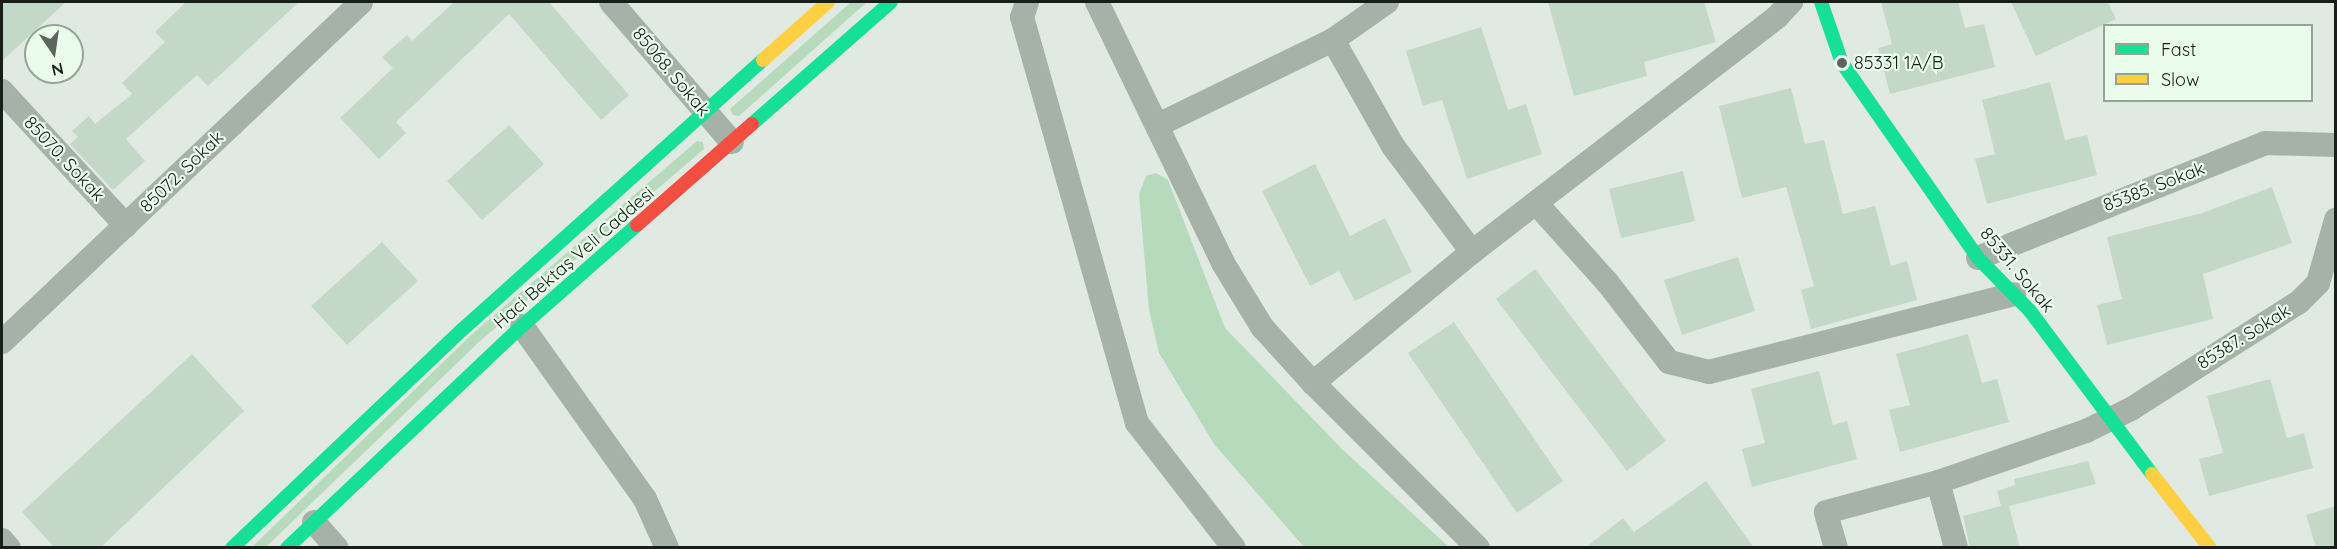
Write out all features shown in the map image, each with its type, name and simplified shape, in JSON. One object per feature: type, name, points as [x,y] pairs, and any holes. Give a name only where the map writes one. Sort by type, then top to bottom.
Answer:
[{"type":"main road","name":"Haci Bektaş Veli Caddesi","points":[[232,548],[463,328],[828,2]]},
{"type":"main road","name":"Haci Bektaş Veli Caddesi","points":[[287,548],[522,326],[891,2]]},
{"type":"main road","name":"85331. Sokak","points":[[1821,2],[1842,63],[1978,258],[2014,294],[2210,548]]},
{"type":"street","name":"85072. Sokak","points":[[2,342],[361,2]]},
{"type":"street","name":"85068. Sokak","points":[[611,2],[732,142]]},
{"type":"street","points":[[1026,2],[1022,17],[1137,423],[1234,548]]},
{"type":"street","points":[[1097,2],[1158,125],[1222,263],[1262,327],[1312,383],[1478,548]]},
{"type":"street","points":[[1158,125],[1333,40],[1387,2]]},
{"type":"street","points":[[1312,383],[1472,252],[1777,17],[1791,2]]},
{"type":"street","points":[[1333,40],[1393,146],[1472,252]]},
{"type":"street","name":"85070. Sokak","points":[[2,92],[126,226]]},
{"type":"street","name":"85385. Sokak","points":[[1978,258],[2265,143],[2336,146]]},
{"type":"street","points":[[1536,203],[1607,282],[1669,362],[1709,372],[2014,294]]},
{"type":"street","name":"85387. Sokak","points":[[1836,548],[1826,512],[1938,482],[2109,420],[2327,285],[2336,220]]},
{"type":"street","points":[[522,326],[645,499],[667,548]]},
{"type":"street","points":[[1938,482],[1956,548]]},
{"type":"street","points":[[314,522],[337,548]]},
{"type":"street","points":[[2,540],[9,548]]},
{"type":"green space","points":[[851,2],[867,2],[739,116],[733,115],[730,109]]},
{"type":"green space","points":[[697,141],[703,142],[704,149],[479,342],[266,547],[251,548],[471,335]]},
{"type":"green space","points":[[1156,173],[1168,180],[1225,328],[1342,449],[1449,547],[1304,547],[1214,444],[1159,353],[1149,310],[1139,194],[1146,176]]},
{"type":"building","points":[[2,2],[66,2],[42,24],[24,24],[24,41],[2,61]]},
{"type":"building","points":[[186,2],[299,2],[208,86],[197,75],[126,139],[145,161],[113,190],[70,144],[78,137],[72,131],[89,116],[95,124],[132,94],[122,83],[165,42],[155,32]]},
{"type":"building","points":[[454,2],[549,2],[629,95],[601,120],[509,14],[396,122],[406,133],[379,159],[340,118],[393,68],[382,57],[407,35],[412,41]]},
{"type":"building","points":[[1548,2],[1704,2],[1716,42],[1644,62],[1647,76],[1574,96]]},
{"type":"building","points":[[1881,2],[1958,2],[1965,28],[1984,24],[1995,67],[1890,94],[1878,48],[1892,44]]},
{"type":"building","points":[[2011,2],[2108,2],[2116,19],[2036,56]]},
{"type":"building","points":[[1481,27],[1508,110],[1526,104],[1542,154],[1467,179],[1442,100],[1423,106],[1406,51]]},
{"type":"building","points":[[2050,82],[2065,140],[2087,135],[2097,175],[1987,204],[1975,159],[1995,154],[1982,100]]},
{"type":"building","points":[[1791,88],[1805,144],[1824,140],[1843,214],[1875,206],[1891,266],[1907,261],[1917,300],[1811,329],[1801,290],[1814,286],[1786,187],[1742,198],[1719,106]]},
{"type":"building","points":[[509,125],[544,164],[482,220],[447,181]]},
{"type":"building","points":[[1315,164],[1350,236],[1385,218],[1412,272],[1355,301],[1339,271],[1310,286],[1262,191]]},
{"type":"building","points":[[1683,171],[1695,221],[1621,238],[1609,189]]},
{"type":"building","points":[[2272,187],[2292,243],[2203,274],[2213,319],[2107,345],[2097,305],[2122,299],[2107,237],[2202,213]]},
{"type":"building","points":[[382,242],[418,281],[347,345],[311,306]]},
{"type":"building","points":[[1738,257],[1755,311],[1682,335],[1664,280]]},
{"type":"building","points":[[1535,269],[1666,441],[1627,471],[1496,299]]},
{"type":"building","points":[[1454,322],[1563,481],[1517,513],[1408,353]]},
{"type":"building","points":[[1968,334],[1982,383],[1997,379],[2009,422],[1900,452],[1889,410],[1910,405],[1896,354]]},
{"type":"building","points":[[192,354],[244,411],[100,548],[55,548],[22,512]]},
{"type":"building","points":[[1819,371],[1833,425],[1847,421],[1857,459],[1752,487],[1742,449],[1765,443],[1751,389]]},
{"type":"building","points":[[2270,379],[2287,438],[2304,433],[2313,468],[2209,496],[2199,459],[2223,453],[2207,396]]},
{"type":"building","points":[[2088,461],[2096,484],[2009,506],[2020,548],[1970,548],[1963,516],[2001,506],[1997,491],[2015,485],[2014,479]]},
{"type":"building","points":[[1706,481],[1754,548],[1585,548],[1623,518],[1634,532]]},
{"type":"building","points":[[2336,506],[2336,548],[2316,548],[2306,515]]},
{"type":"traffic: fast","points":[[752,124],[891,2]]},
{"type":"traffic: fast","points":[[1821,2],[1842,63],[1978,258],[2030,311],[2152,474]]},
{"type":"traffic: fast","points":[[232,548],[463,329],[763,60]]},
{"type":"traffic: fast","points":[[287,548],[522,326],[637,225]]},
{"type":"traffic: slow","points":[[763,60],[828,2]]},
{"type":"traffic: slow","points":[[2152,474],[2210,548]]},
{"type":"traffic: jam","points":[[637,225],[752,124]]},
{"type":"place","name":"85331 1A/B","points":[[1842,63]]}]
